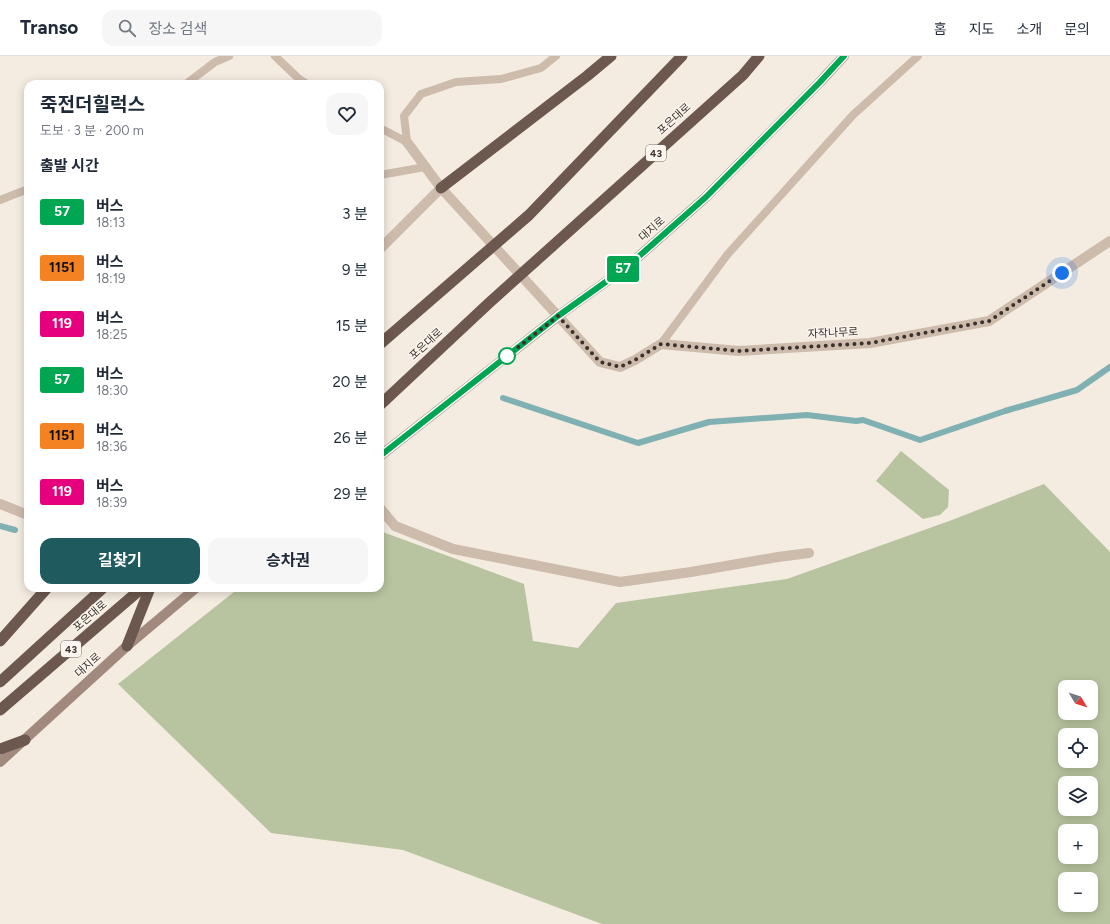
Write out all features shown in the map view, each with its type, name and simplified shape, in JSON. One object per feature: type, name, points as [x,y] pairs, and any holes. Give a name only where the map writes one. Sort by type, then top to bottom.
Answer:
[{"type":"highway","points":[[441,188],[611,56]]},
{"type":"highway","points":[[384,341],[529,215],[682,56]]},
{"type":"highway","name":"포은대로","points":[[384,401],[489,303],[743,75],[759,56]]},
{"type":"highway","points":[[0,641],[43,592]]},
{"type":"highway","name":"포은대로","points":[[0,682],[99,592]]},
{"type":"highway","name":"포은대로","points":[[0,710],[137,592]]},
{"type":"highway","points":[[127,646],[148,592]]},
{"type":"highway","points":[[0,749],[25,740]]},
{"type":"main road","name":"대지로","points":[[384,453],[558,316],[628,266],[706,197],[844,56]]},
{"type":"main road","name":"대지로","points":[[0,762],[127,646],[191,592]]},
{"type":"street","points":[[407,142],[441,188],[600,362],[620,367],[635,360],[661,344]]},
{"type":"street","points":[[384,245],[441,188]]},
{"type":"street","name":"자작나무로","points":[[661,344],[739,351],[870,343],[989,321],[1110,241]]},
{"type":"street","points":[[0,504],[24,513]]},
{"type":"street","points":[[384,512],[396,526],[453,550],[528,563],[620,582],[809,553]]},
{"type":"lane","points":[[191,80],[215,62],[229,56]]},
{"type":"lane","points":[[275,56],[301,80]]},
{"type":"lane","points":[[407,142],[404,116],[421,94],[456,82],[501,79],[541,68],[556,56]]},
{"type":"lane","points":[[661,344],[732,249],[853,115],[918,56]]},
{"type":"lane","points":[[384,130],[407,142]]},
{"type":"lane","points":[[384,174],[425,167]]},
{"type":"lane","points":[[0,200],[24,191]]},
{"type":"green space","points":[[901,451],[949,490],[948,507],[940,515],[923,519],[876,481]]},
{"type":"green space","points":[[1044,484],[1110,552],[1110,924],[602,924],[403,850],[271,833],[118,684],[234,592],[384,592],[384,532],[524,584],[533,641],[578,648],[616,603],[787,579],[952,520]]},
{"type":"waterway","points":[[503,398],[638,443],[709,422],[807,415],[856,421],[863,420],[920,440],[1005,411],[1077,390],[1110,367]]},
{"type":"waterway","points":[[0,526],[15,530]]},
{"type":"bus line","name":"57","points":[[384,453],[558,316],[628,266],[706,197],[844,56]]},
{"type":"route","points":[[507,356],[558,316],[600,362],[620,367],[635,360],[661,344],[739,351],[870,343],[989,321],[1062,273]]}]
